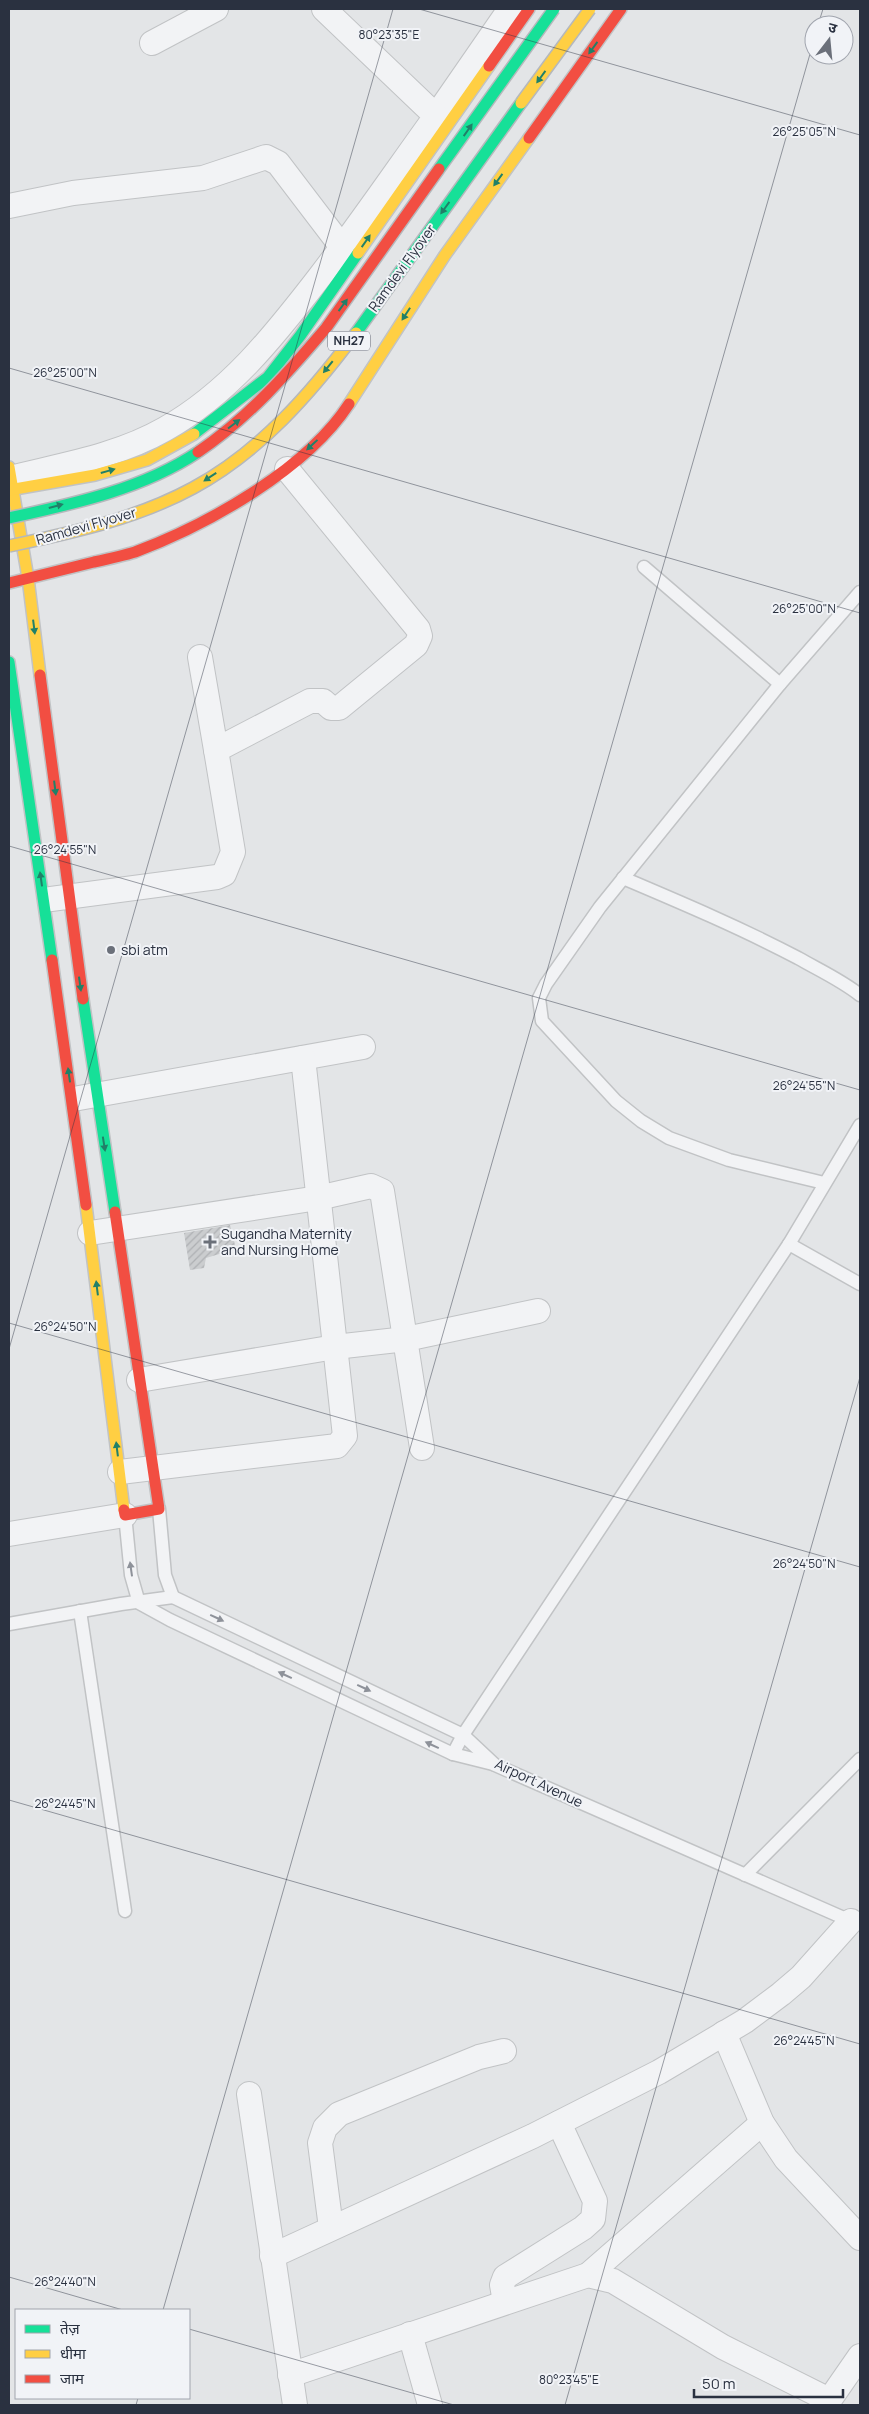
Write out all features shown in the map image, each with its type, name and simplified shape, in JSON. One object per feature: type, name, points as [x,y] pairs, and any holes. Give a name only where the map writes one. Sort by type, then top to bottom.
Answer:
[{"type":"main road","points":[[9,662],[34,734],[68,898],[65,963],[73,1099],[125,1515],[159,1509],[96,1095],[65,963],[44,900],[34,734],[28,578],[10,481],[95,475],[147,460],[199,431],[268,377],[300,336],[529,9]]},
{"type":"main road","name":"Ramdevi Flyover","points":[[9,518],[87,498],[137,482],[172,466],[202,448],[249,413],[289,373],[326,328],[554,9]]},
{"type":"main road","name":"Ramdevi Flyover","points":[[9,546],[96,525],[167,500],[193,488],[231,464],[279,424],[359,329],[590,9]]},
{"type":"main road","points":[[9,583],[134,552],[186,529],[238,502],[286,468],[338,421],[445,255],[622,9]]},
{"type":"street","points":[[152,42],[216,9]]},
{"type":"street","points":[[324,9],[436,116]]},
{"type":"street","points":[[10,481],[110,453],[165,430],[234,378],[272,339],[342,247],[510,9]]},
{"type":"street","points":[[9,206],[73,193],[188,181],[203,178],[266,157],[278,162],[342,247]]},
{"type":"street","points":[[216,750],[310,701],[323,701],[331,708],[339,708],[416,644],[420,636],[418,629],[286,468]]},
{"type":"street","points":[[44,900],[217,877],[224,874],[233,852],[200,657]]},
{"type":"street","points":[[73,1099],[363,1047]]},
{"type":"street","points":[[120,1472],[337,1446],[345,1436],[303,1058]]},
{"type":"street","points":[[90,1233],[318,1198],[372,1186],[382,1191],[422,1448]]},
{"type":"street","points":[[139,1380],[335,1347],[406,1339],[538,1311]]},
{"type":"street","points":[[9,1534],[125,1515]]},
{"type":"street","points":[[272,2256],[559,2122],[659,2072],[744,2021],[801,1977],[856,1923]]},
{"type":"street","points":[[724,2033],[762,2123],[786,2158],[860,2238]]},
{"type":"street","points":[[331,2228],[320,2143],[325,2128],[339,2114],[479,2057],[504,2050]]},
{"type":"street","points":[[249,2094],[295,2405]]},
{"type":"street","points":[[504,2302],[502,2285],[505,2277],[583,2228],[593,2219],[595,2201],[559,2122]]},
{"type":"street","points":[[290,2375],[588,2275],[762,2123]]},
{"type":"street","points":[[588,2275],[613,2281],[723,2347],[827,2402],[860,2356]]},
{"type":"street","points":[[410,2334],[430,2405]]},
{"type":"lane","points":[[644,567],[780,684]]},
{"type":"lane","points":[[824,1184],[729,1160],[669,1138],[641,1121],[616,1101],[542,1021],[539,998],[546,984],[623,878],[780,684],[860,592]]},
{"type":"lane","points":[[623,878],[706,913],[773,945],[825,973],[860,995]]},
{"type":"lane","points":[[452,1754],[789,1244],[860,1125]]},
{"type":"lane","points":[[789,1244],[860,1284]]},
{"type":"lane","points":[[9,1624],[173,1597],[165,1575],[159,1509]]},
{"type":"lane","points":[[125,1515],[131,1575],[140,1603],[170,1620],[452,1754],[495,1765]]},
{"type":"lane","name":"Airport Avenue","points":[[173,1597],[463,1735],[495,1765],[856,1923]]},
{"type":"lane","points":[[80,1611],[125,1911]]},
{"type":"lane","points":[[745,1875],[860,1759]]},
{"type":"building","points":[[230,1225],[236,1249],[206,1258],[204,1268],[190,1270],[184,1233]]},
{"type":"traffic: fast","points":[[439,169],[554,9]]},
{"type":"traffic: fast","points":[[356,333],[521,103]]},
{"type":"traffic: fast","points":[[194,434],[268,377],[300,336],[358,253]]},
{"type":"traffic: fast","points":[[9,518],[107,494],[154,476],[198,452]]},
{"type":"traffic: fast","points":[[9,662],[52,960]]},
{"type":"traffic: fast","points":[[83,999],[115,1212]]},
{"type":"traffic: slow","points":[[521,103],[590,9]]},
{"type":"traffic: slow","points":[[358,253],[489,66]]},
{"type":"traffic: slow","points":[[349,404],[445,255],[529,138]]},
{"type":"traffic: slow","points":[[9,546],[56,536],[126,517],[193,488],[240,457],[283,420],[356,333]]},
{"type":"traffic: slow","points":[[9,490],[95,475],[147,460],[194,434]]},
{"type":"traffic: slow","points":[[9,467],[28,578],[40,675]]},
{"type":"traffic: slow","points":[[86,1205],[124,1510]]},
{"type":"traffic: jam","points":[[489,66],[529,9]]},
{"type":"traffic: jam","points":[[529,138],[621,9]]},
{"type":"traffic: jam","points":[[198,452],[234,425],[250,410],[297,362],[326,328],[439,169]]},
{"type":"traffic: jam","points":[[9,583],[135,552],[193,527],[253,493],[281,473],[308,451],[349,404]]},
{"type":"traffic: jam","points":[[40,675],[83,999]]},
{"type":"traffic: jam","points":[[52,960],[86,1205]]},
{"type":"traffic: jam","points":[[115,1212],[159,1509],[125,1515],[124,1510]]},
{"type":"place","name":"sbi atm","points":[[111,950]]},
{"type":"place","name":"Sugandha Maternity and Nursing Home","points":[[210,1242]]}]
